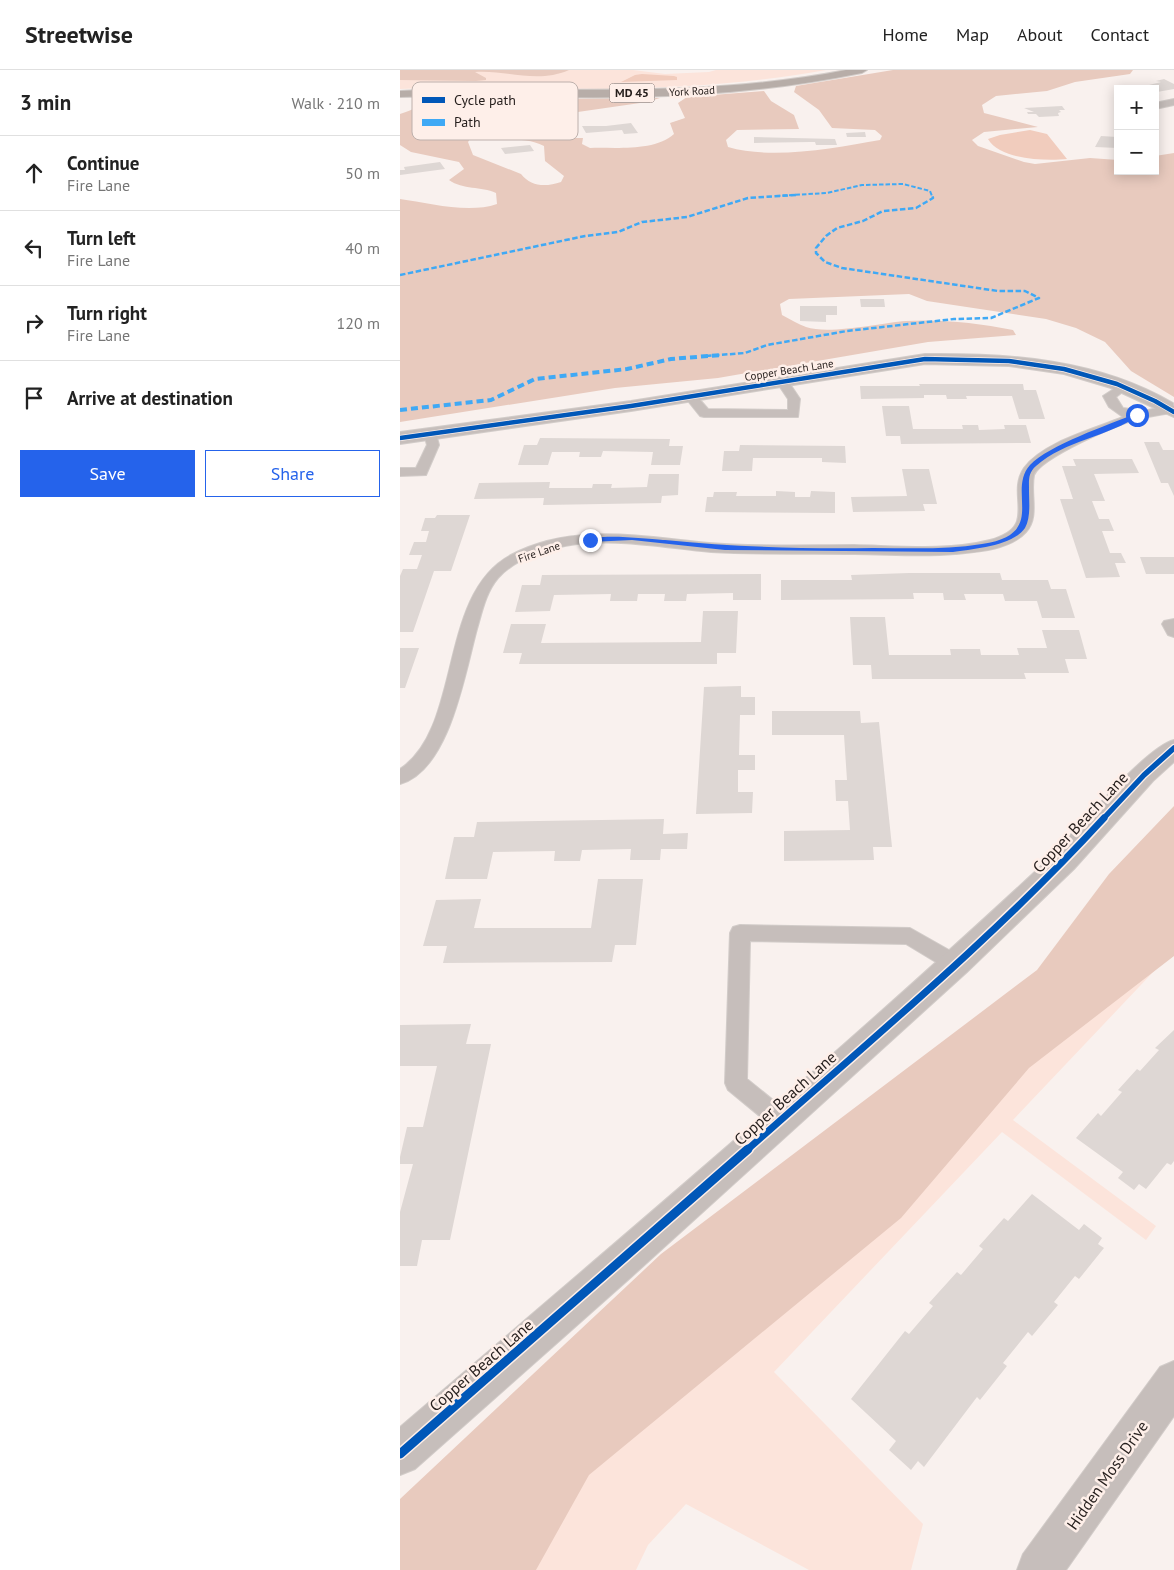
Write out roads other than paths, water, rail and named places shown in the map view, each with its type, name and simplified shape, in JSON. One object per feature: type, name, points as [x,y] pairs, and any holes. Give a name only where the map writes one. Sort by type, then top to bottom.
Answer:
[{"type":"main road","name":"York Road","points":[[578,94],[690,91],[798,81],[862,70]]},
{"type":"street","points":[[1159,105],[1174,102]]},
{"type":"street","name":"Copper Beach Lane","points":[[400,438],[690,396],[925,359],[971,358],[1051,366],[1093,376],[1123,387],[1172,410]]},
{"type":"street","name":"Copper Beach Lane","points":[[400,1454],[956,964],[1064,862],[1144,775],[1174,748]]},
{"type":"street","name":"Hidden Moss Drive","points":[[1039,1570],[1174,1381]]},
{"type":"lane","points":[[690,396],[704,414],[794,414],[794,399],[782,381]]},
{"type":"lane","points":[[1123,387],[1113,391],[1109,396],[1114,408],[1137,415],[1151,415],[1172,410]]},
{"type":"lane","name":"Fire Lane","points":[[400,778],[418,766],[439,732],[477,603],[486,584],[496,572],[512,561],[548,546],[608,539],[632,539],[725,548],[953,550],[986,546],[1010,537],[1022,528],[1027,513],[1026,476],[1033,466],[1057,450],[1137,415]]},
{"type":"lane","points":[[400,472],[421,472],[433,445],[430,434]]},
{"type":"lane","points":[[1174,624],[1170,624],[1174,632]]},
{"type":"lane","points":[[781,1120],[736,1083],[740,934],[910,936],[956,964]]}]
